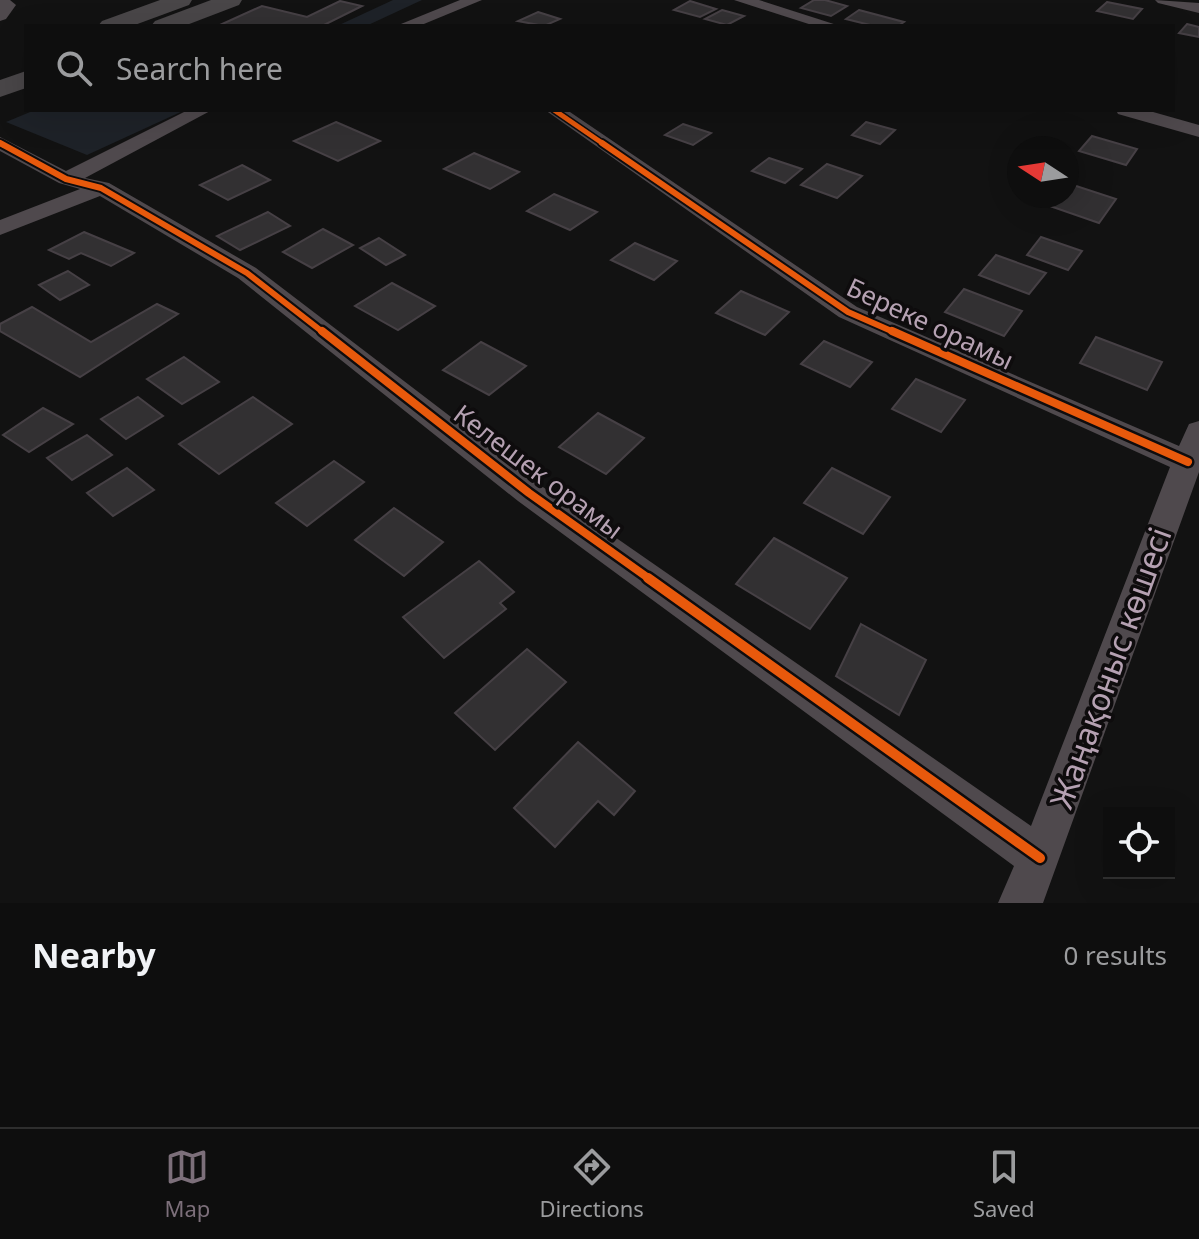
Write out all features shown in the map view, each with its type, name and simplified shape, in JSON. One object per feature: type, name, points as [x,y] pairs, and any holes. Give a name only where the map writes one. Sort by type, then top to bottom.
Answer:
[{"type":"main road","points":[[115,24],[181,0]]},
{"type":"main road","points":[[168,24],[231,0]]},
{"type":"main road","points":[[0,67],[24,58]]},
{"type":"main road","points":[[0,89],[24,80]]},
{"type":"street","points":[[409,24],[474,0]]},
{"type":"street","points":[[742,0],[825,24]]},
{"type":"street","points":[[1163,0],[1199,8]]},
{"type":"street","points":[[0,1],[8,5],[0,16]]},
{"type":"street","points":[[66,179],[199,112]]},
{"type":"street","name":"Береке орамы","points":[[557,112],[848,312],[1193,447]]},
{"type":"street","points":[[1132,112],[1199,131]]},
{"type":"street","name":"Келешек орамы","points":[[0,143],[66,179],[101,188],[247,273],[529,493],[1040,858]]},
{"type":"street","points":[[0,228],[101,188]]},
{"type":"street","name":"Жаңақоныс көшесі","points":[[1020,903],[1040,858],[1193,447]]},
{"type":"shaded area","points":[[393,0],[422,0],[370,24],[341,24]]},
{"type":"shaded area","points":[[30,112],[181,112],[87,155],[6,122]]},
{"type":"building","points":[[814,0],[847,6],[831,16],[801,8]]},
{"type":"building","points":[[340,1],[362,6],[326,24],[222,24],[262,6],[307,17]]},
{"type":"building","points":[[690,1],[716,9],[700,17],[674,10]]},
{"type":"building","points":[[1107,2],[1142,9],[1133,19],[1097,11]]},
{"type":"building","points":[[722,10],[744,16],[729,24],[705,19]]},
{"type":"building","points":[[859,10],[904,22],[866,24],[846,19]]},
{"type":"building","points":[[538,12],[560,19],[549,24],[518,21]]},
{"type":"building","points":[[1187,24],[1199,27],[1199,37],[1179,33]]},
{"type":"building","points":[[336,122],[380,141],[338,161],[294,141]]},
{"type":"building","points":[[866,122],[895,130],[880,144],[852,135]]},
{"type":"building","points":[[683,124],[711,133],[693,145],[665,135]]},
{"type":"building","points":[[1092,136],[1137,149],[1126,165],[1079,151]]},
{"type":"building","points":[[474,153],[519,172],[490,189],[444,169]]},
{"type":"building","points":[[769,158],[802,169],[785,183],[752,171]]},
{"type":"building","points":[[827,164],[862,176],[837,198],[801,185]]},
{"type":"building","points":[[242,165],[270,180],[228,200],[200,185]]},
{"type":"building","points":[[1079,187],[1116,199],[1099,223],[1056,208],[1079,208]]},
{"type":"building","points":[[554,194],[597,212],[570,230],[527,211]]},
{"type":"building","points":[[268,212],[290,226],[240,250],[217,236]]},
{"type":"building","points":[[323,229],[353,245],[312,268],[283,252]]},
{"type":"building","points":[[84,232],[134,253],[111,266],[81,253],[69,259],[49,250]]},
{"type":"building","points":[[1041,237],[1082,251],[1068,270],[1027,255]]},
{"type":"building","points":[[379,238],[405,255],[386,265],[360,248]]},
{"type":"building","points":[[635,243],[677,261],[654,280],[611,260]]},
{"type":"building","points":[[996,255],[1046,273],[1029,294],[979,275]]},
{"type":"building","points":[[68,271],[89,285],[60,300],[39,285]]},
{"type":"building","points":[[392,283],[435,306],[398,330],[355,306]]},
{"type":"building","points":[[964,289],[1022,311],[1004,336],[945,312]]},
{"type":"building","points":[[741,291],[789,312],[765,335],[716,313]]},
{"type":"building","points":[[157,304],[178,314],[80,377],[0,331],[0,324],[32,307],[91,342]]},
{"type":"building","points":[[1096,337],[1162,362],[1147,390],[1080,363]]},
{"type":"building","points":[[824,341],[872,362],[850,387],[801,364]]},
{"type":"building","points":[[481,342],[526,366],[489,395],[443,370]]},
{"type":"building","points":[[184,357],[219,382],[182,404],[147,379]]},
{"type":"building","points":[[916,379],[965,400],[941,432],[892,409]]},
{"type":"building","points":[[138,397],[163,416],[126,439],[101,419]]},
{"type":"building","points":[[253,397],[292,424],[219,474],[179,444]]},
{"type":"building","points":[[43,408],[73,424],[29,452],[3,435]]},
{"type":"building","points":[[598,413],[644,438],[606,474],[559,447]]},
{"type":"building","points":[[87,435],[112,455],[72,480],[47,458]]},
{"type":"building","points":[[334,461],[364,482],[307,526],[276,503]]},
{"type":"building","points":[[127,468],[154,490],[113,516],[87,493]]},
{"type":"building","points":[[832,468],[890,497],[863,534],[804,503]]},
{"type":"building","points":[[394,508],[443,542],[404,576],[355,540]]},
{"type":"building","points":[[774,538],[847,578],[810,629],[736,584]]},
{"type":"building","points":[[479,561],[514,592],[500,603],[506,609],[444,658],[403,617]]},
{"type":"building","points":[[861,624],[926,660],[899,715],[836,676]]},
{"type":"building","points":[[527,649],[566,682],[495,750],[455,713]]},
{"type":"building","points":[[578,742],[635,791],[614,815],[598,801],[555,847],[514,808]]},
{"type":"cycle path","points":[[557,112],[848,312],[1188,462]]},
{"type":"cycle path","points":[[0,143],[66,179],[101,188],[247,273],[529,493],[1040,858]]}]
